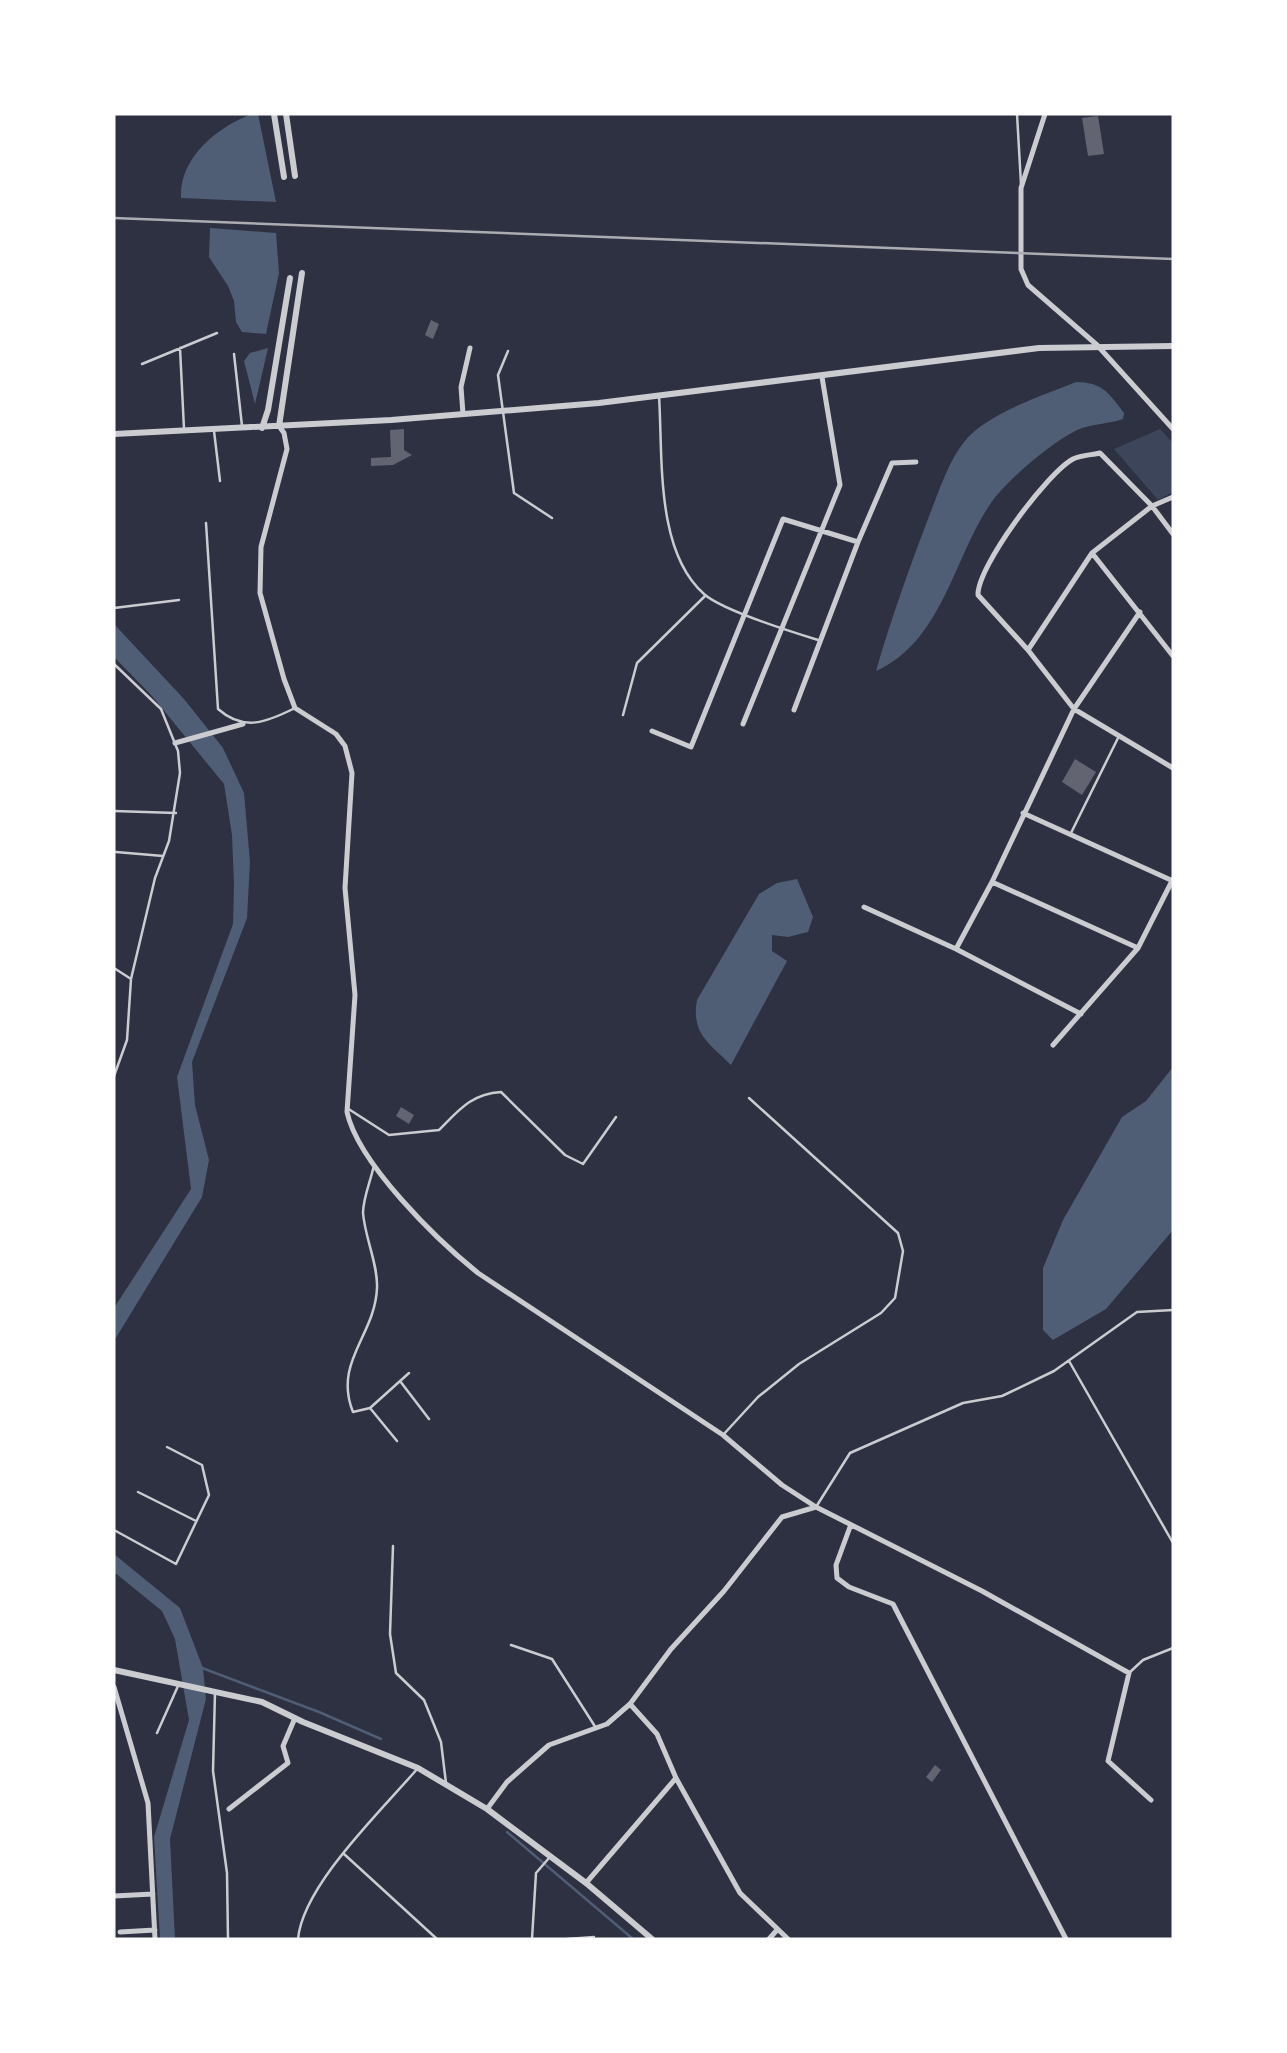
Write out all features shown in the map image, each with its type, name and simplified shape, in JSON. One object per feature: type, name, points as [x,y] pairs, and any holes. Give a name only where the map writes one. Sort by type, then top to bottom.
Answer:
[{"type":"street","points":[[274,114],[284,177]]},
{"type":"street","points":[[286,114],[295,176]]},
{"type":"street","points":[[1045,114],[1021,188],[1021,269],[1024,277],[1028,285],[1097,345],[1173,429]]},
{"type":"street","points":[[302,273],[279,426],[284,433],[287,449],[261,547],[260,593],[295,708],[337,734],[345,746],[352,773],[345,888],[355,995],[347,1108],[350,1129],[374,1166],[450,1250],[478,1273],[723,1435],[782,1485],[816,1507],[850,1527],[982,1591],[1129,1673],[1108,1761],[1151,1800]]},
{"type":"street","points":[[262,428],[268,410],[289,278]]},
{"type":"street","points":[[114,434],[184,433],[503,411],[822,377],[1039,348],[1097,345],[1173,346]]},
{"type":"street","points":[[463,414],[461,387],[470,348]]},
{"type":"street","points":[[743,724],[779,629],[840,485],[822,377]]},
{"type":"street","points":[[1173,534],[1152,506],[1100,453],[1075,458],[1053,474],[1014,524],[978,583],[978,595],[1028,650],[1074,709],[1118,738],[1173,768]]},
{"type":"street","points":[[794,710],[858,542],[892,463],[916,462]]},
{"type":"street","points":[[1028,650],[1092,552],[1152,506],[1173,497]]},
{"type":"street","points":[[652,731],[691,747],[783,519],[858,542]]},
{"type":"street","points":[[1092,552],[1173,656]]},
{"type":"street","points":[[956,949],[992,882],[1074,709],[1140,612]]},
{"type":"street","points":[[175,743],[243,724]]},
{"type":"street","points":[[1023,813],[1173,880],[1138,948],[1054,1045]]},
{"type":"street","points":[[992,882],[1138,948]]},
{"type":"street","points":[[864,907],[956,949],[1081,1014]]},
{"type":"street","points":[[487,1809],[507,1782],[549,1745],[607,1724],[630,1704],[671,1649],[724,1591],[782,1517],[816,1507]]},
{"type":"street","points":[[850,1527],[836,1565],[837,1578],[849,1587],[893,1604],[1066,1939]]},
{"type":"street","points":[[114,1670],[262,1702],[418,1768],[487,1809],[586,1884],[652,1939]]},
{"type":"street","points":[[114,1687],[148,1803],[155,1939]]},
{"type":"street","points":[[630,1704],[657,1734],[676,1779],[740,1893],[788,1939]]},
{"type":"street","points":[[229,1809],[288,1763],[283,1746],[295,1718]]},
{"type":"street","points":[[586,1884],[676,1779]]},
{"type":"street","points":[[114,1896],[153,1894]]},
{"type":"street","points":[[120,1932],[155,1930]]},
{"type":"street","points":[[769,1939],[777,1930]]},
{"type":"lane","points":[[1017,114],[1021,188]]},
{"type":"lane","points":[[142,364],[217,333]]},
{"type":"lane","points":[[180,348],[184,433]]},
{"type":"lane","points":[[508,351],[498,375],[514,493],[552,518]]},
{"type":"lane","points":[[234,355],[243,429]]},
{"type":"lane","points":[[659,396],[669,537],[685,571],[705,596],[779,629],[821,640]]},
{"type":"lane","points":[[214,431],[220,481]]},
{"type":"lane","points":[[206,523],[219,709],[230,719],[243,724],[266,723],[295,708]]},
{"type":"lane","points":[[623,715],[637,663],[705,596]]},
{"type":"lane","points":[[114,608],[179,600]]},
{"type":"lane","points":[[114,664],[161,709],[175,743],[180,773],[176,813],[155,878],[131,979],[127,1040],[114,1076]]},
{"type":"lane","points":[[1071,833],[1118,738]]},
{"type":"lane","points":[[114,811],[176,813]]},
{"type":"lane","points":[[116,852],[163,856]]},
{"type":"lane","points":[[114,968],[131,979]]},
{"type":"lane","points":[[347,1108],[389,1135],[439,1130],[467,1101],[483,1093],[501,1092],[565,1155],[583,1164],[616,1116]]},
{"type":"lane","points":[[723,1435],[758,1397],[799,1364],[881,1313],[895,1298],[903,1251],[898,1233],[803,1150],[749,1098]]},
{"type":"lane","points":[[374,1166],[363,1212],[377,1288],[372,1314],[349,1366],[345,1394],[353,1412],[370,1408],[409,1373]]},
{"type":"lane","points":[[816,1507],[850,1453],[963,1403],[1002,1395],[1054,1371],[1137,1312],[1173,1310]]},
{"type":"lane","points":[[1068,1361],[1173,1543]]},
{"type":"lane","points":[[400,1381],[429,1419]]},
{"type":"lane","points":[[370,1408],[397,1441]]},
{"type":"lane","points":[[114,1530],[176,1564],[209,1495],[202,1465],[167,1447]]},
{"type":"lane","points":[[138,1492],[196,1521]]},
{"type":"lane","points":[[393,1546],[390,1634],[396,1673],[425,1700],[441,1742],[446,1786]]},
{"type":"lane","points":[[511,1645],[552,1659],[597,1729]]},
{"type":"lane","points":[[1129,1673],[1143,1660],[1173,1648]]},
{"type":"lane","points":[[157,1733],[179,1683]]},
{"type":"lane","points":[[211,1689],[213,1771],[228,1873],[228,1939]]},
{"type":"lane","points":[[298,1939],[307,1907],[322,1881],[418,1768]]},
{"type":"lane","points":[[344,1854],[437,1939]]},
{"type":"lane","points":[[532,1939],[536,1873],[550,1858]]},
{"type":"lane","points":[[567,1939],[594,1937]]},
{"type":"shaded area","points":[[252,114],[258,114],[276,202],[181,198],[182,183],[193,157],[226,127]]},
{"type":"shaded area","points":[[210,228],[276,233],[279,273],[266,334],[242,332],[236,322],[234,301],[228,286],[209,257]]},
{"type":"shaded area","points":[[268,348],[255,404],[244,361],[250,353]]},
{"type":"shaded area","points":[[1076,382],[1092,384],[1104,390],[1124,413],[1123,419],[1077,430],[1043,452],[1008,483],[991,503],[978,525],[932,619],[917,640],[899,657],[876,671],[894,613],[943,479],[964,442],[1000,414]]},
{"type":"shaded area","points":[[1160,429],[1173,443],[1173,492],[1158,500],[1114,449]]},
{"type":"shaded area","points":[[114,624],[184,699],[223,748],[244,793],[250,862],[247,918],[192,1062],[195,1105],[209,1160],[202,1197],[114,1341],[114,1308],[191,1189],[177,1077],[233,924],[234,885],[232,835],[224,784],[152,696],[114,657]]},
{"type":"shaded area","points":[[797,879],[813,917],[808,932],[788,937],[772,935],[772,951],[787,961],[731,1065],[699,1030],[697,1000],[759,894],[777,883]]},
{"type":"shaded area","points":[[1173,1067],[1173,1230],[1106,1309],[1053,1340],[1043,1330],[1043,1268],[1063,1220],[1122,1117],[1146,1101]]},
{"type":"shaded area","points":[[114,1554],[180,1608],[203,1668],[206,1699],[170,1839],[175,1939],[160,1939],[154,1837],[189,1720],[175,1639],[162,1611],[114,1572]]},
{"type":"building","points":[[1098,116],[1104,154],[1088,156],[1082,118]]},
{"type":"building","points":[[431,320],[439,324],[433,339],[425,335]]},
{"type":"building","points":[[404,429],[404,450],[412,455],[393,465],[371,466],[371,458],[391,457],[390,430]]},
{"type":"building","points":[[1075,759],[1096,772],[1082,795],[1062,782]]},
{"type":"building","points":[[401,1107],[414,1115],[409,1124],[396,1116]]},
{"type":"building","points":[[935,1765],[941,1770],[932,1782],[926,1777]]},
{"type":"waterway","points":[[202,1668],[319,1712],[381,1739]]},
{"type":"waterway","points":[[507,1832],[633,1939]]},
{"type":"railway","points":[[114,218],[1173,259]]}]
